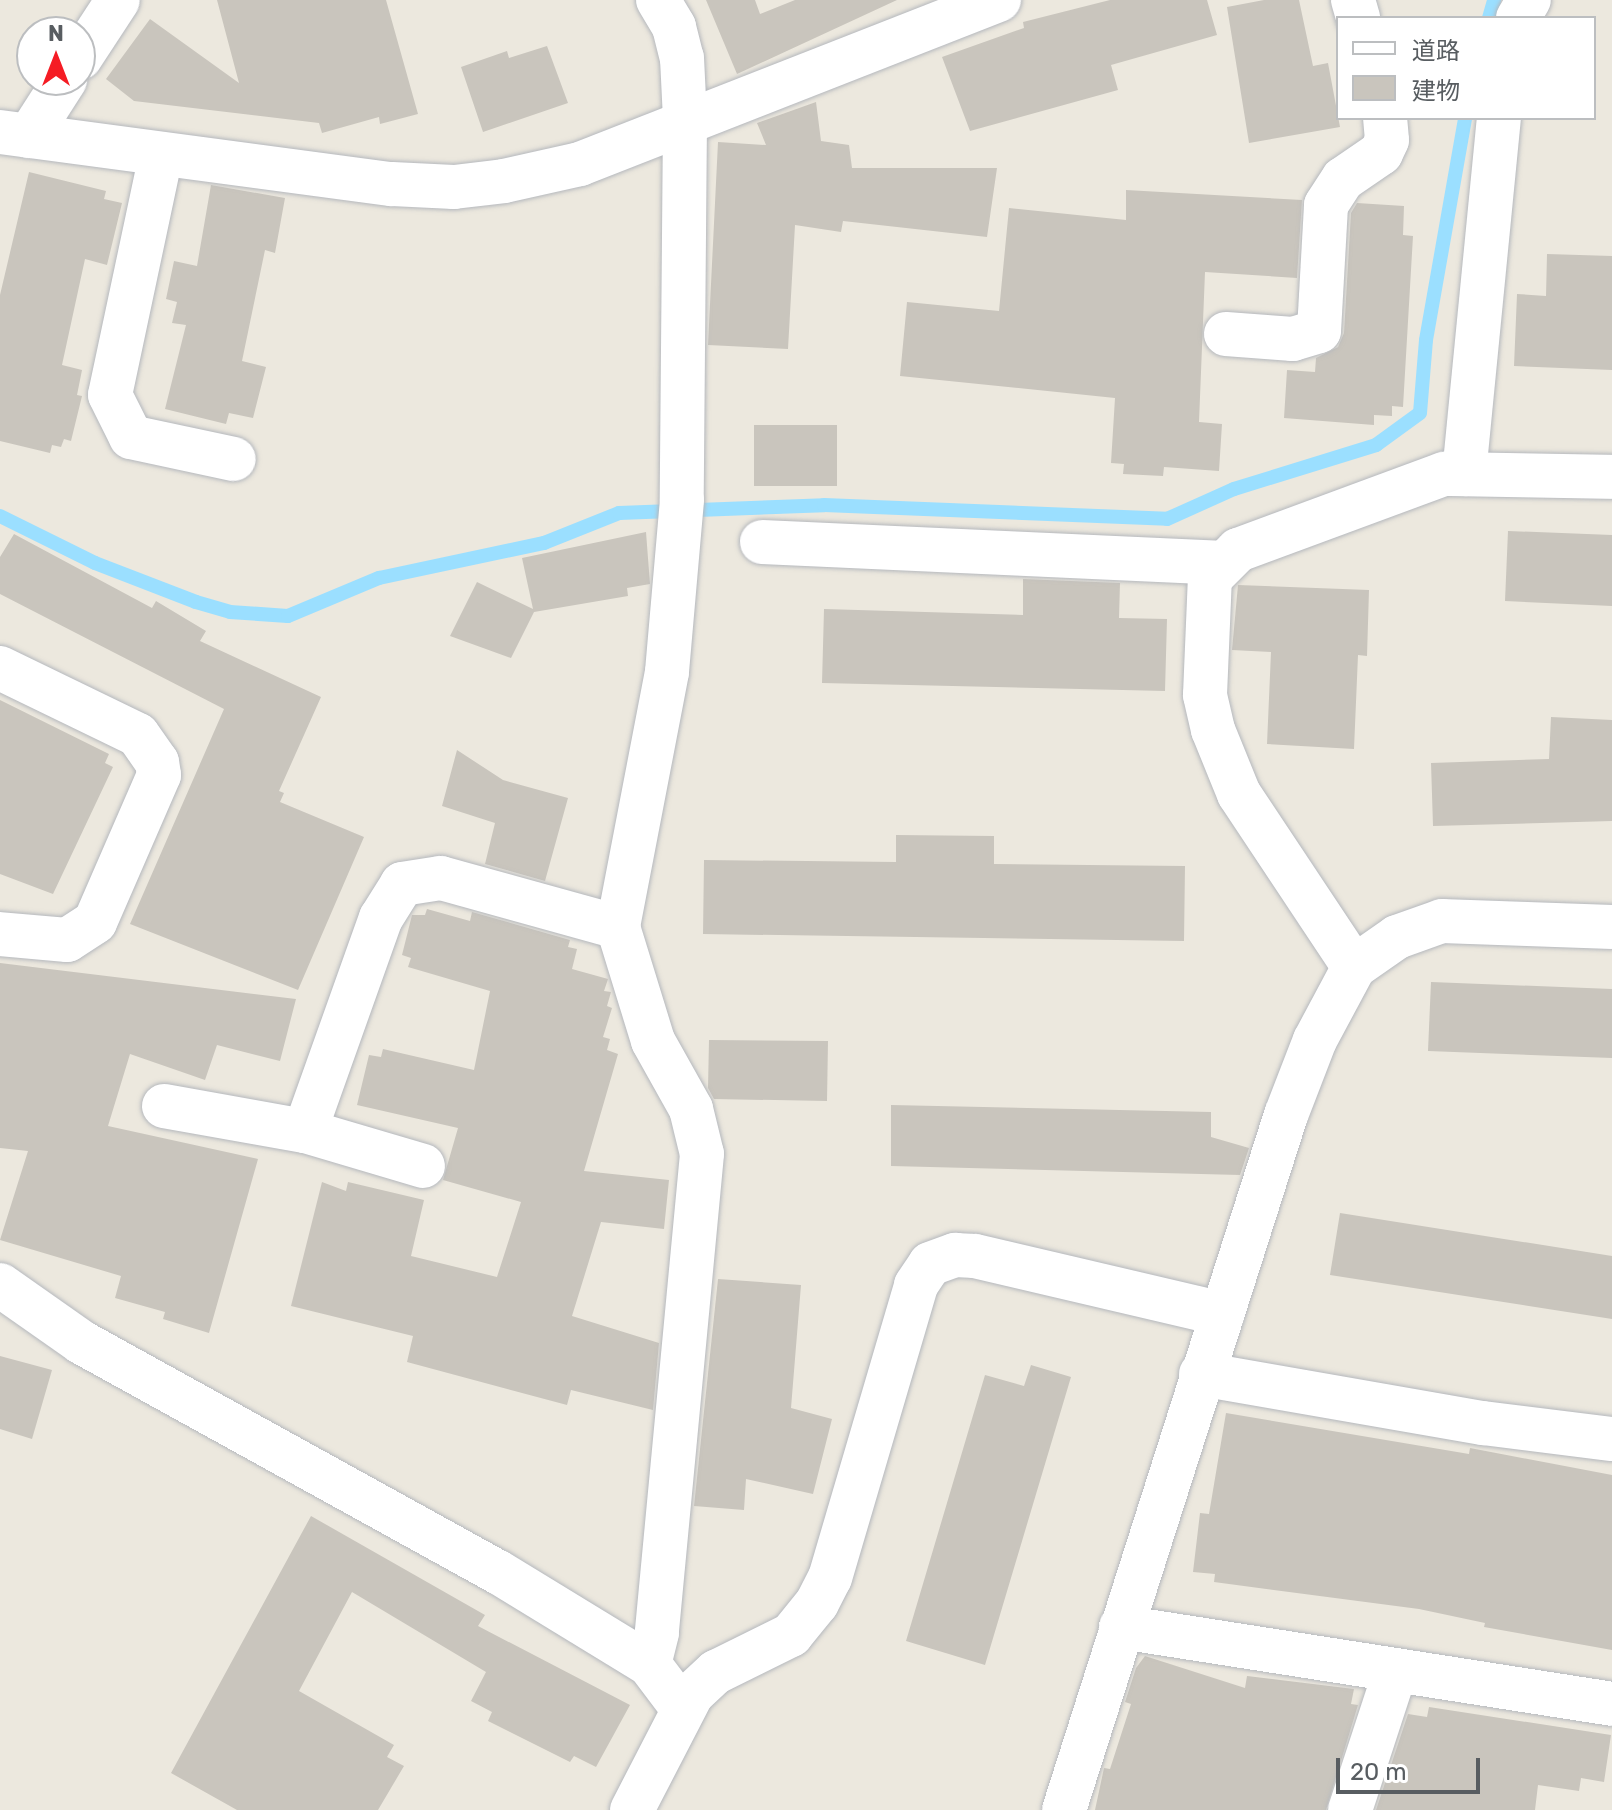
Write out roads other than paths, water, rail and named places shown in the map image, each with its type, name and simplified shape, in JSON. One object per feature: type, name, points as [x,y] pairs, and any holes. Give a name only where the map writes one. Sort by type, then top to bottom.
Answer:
[{"type":"street","points":[[96,34],[118,0]]},
{"type":"street","points":[[649,1664],[657,1633],[702,1154],[691,1109],[653,1041],[618,927],[667,672],[682,500],[685,120],[682,58],[674,27],[658,0]]},
{"type":"street","points":[[14,134],[161,155],[454,187],[553,172],[999,0]]},
{"type":"street","points":[[14,134],[50,96]]},
{"type":"street","points":[[1226,334],[1293,339],[1319,331],[1326,205],[1343,179],[1381,153],[1387,140],[1385,120]]},
{"type":"street","points":[[1464,474],[1499,120]]},
{"type":"street","points":[[161,155],[110,395],[131,437],[234,459]]},
{"type":"street","points":[[1354,967],[1239,794],[1213,730],[1205,695],[1207,587],[1220,563],[1238,550],[1444,474],[1612,477]]},
{"type":"street","points":[[762,542],[1220,563]]},
{"type":"street","points":[[0,668],[138,735],[157,762],[159,775],[95,922],[67,940],[0,934]]},
{"type":"street","points":[[305,1131],[381,918],[402,884],[441,878],[618,927]]},
{"type":"street","points":[[1064,1810],[1286,1115],[1315,1040],[1354,967],[1397,937],[1442,921],[1612,927]]},
{"type":"street","points":[[164,1106],[305,1131],[423,1166]]},
{"type":"street","points":[[632,1810],[683,1709],[716,1672],[791,1635],[817,1603],[830,1578],[916,1285],[930,1264],[955,1255],[975,1256],[1222,1314]]},
{"type":"street","points":[[0,1285],[81,1342],[498,1572],[649,1664],[683,1709]]},
{"type":"street","points":[[1201,1374],[1483,1423],[1612,1439]]},
{"type":"street","points":[[1121,1627],[1612,1704]]},
{"type":"street","points":[[1350,1810],[1395,1672]]},
{"type":"waterway","points":[[1490,16],[1494,0]]},
{"type":"waterway","points":[[0,516],[95,563],[196,602],[230,612],[288,616],[379,578],[544,543],[619,513],[824,505],[1167,519],[1234,489],[1376,445],[1420,413],[1426,340],[1465,120]]}]
